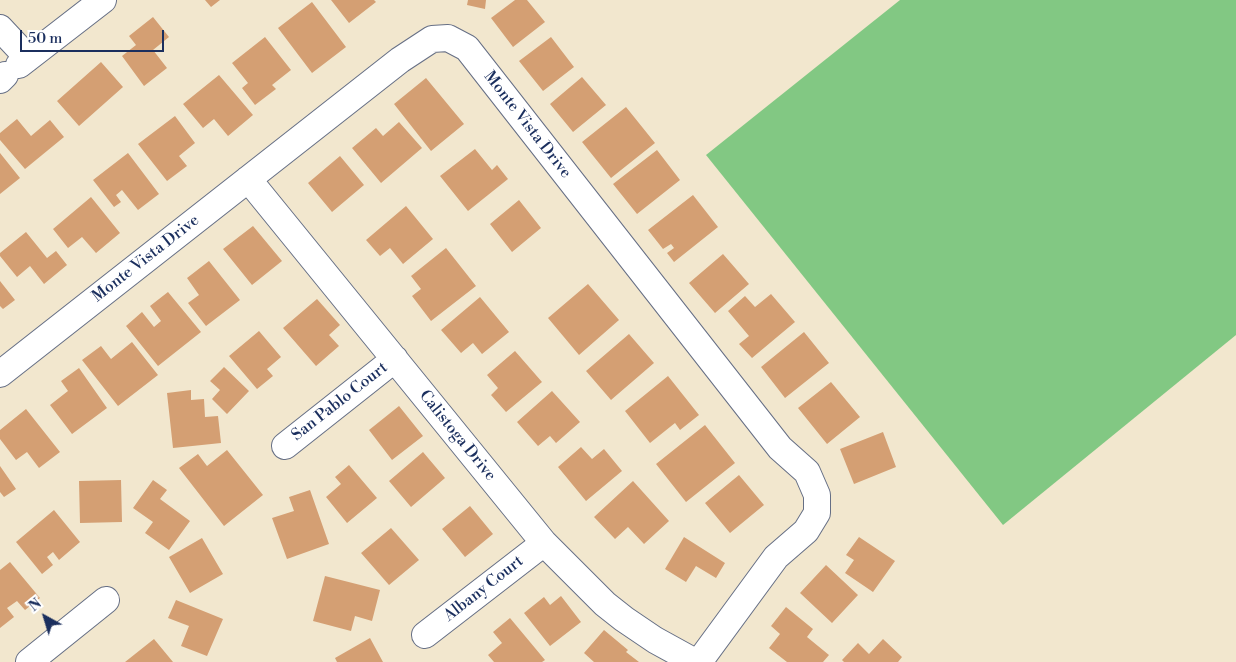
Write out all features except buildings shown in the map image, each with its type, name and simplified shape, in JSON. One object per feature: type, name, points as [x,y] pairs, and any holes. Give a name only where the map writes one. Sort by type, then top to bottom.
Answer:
[{"type":"street","points":[[0,28],[13,69],[103,0]]},
{"type":"street","name":"Monte Vista Drive","points":[[0,374],[400,60],[432,39],[448,38],[467,48],[780,448],[807,472],[817,494],[817,513],[806,531],[776,557],[699,662]]},
{"type":"street","name":"Calistoga Drive","points":[[248,179],[544,543],[605,604],[624,619],[655,640],[695,662]]},
{"type":"street","name":"San Pablo Court","points":[[285,446],[395,359]]},
{"type":"street","name":"Albany Court","points":[[425,635],[544,543]]},
{"type":"street","points":[[30,662],[106,600]]},
{"type":"green space","points":[[900,0],[1236,0],[1236,335],[1003,525],[706,155]]}]
